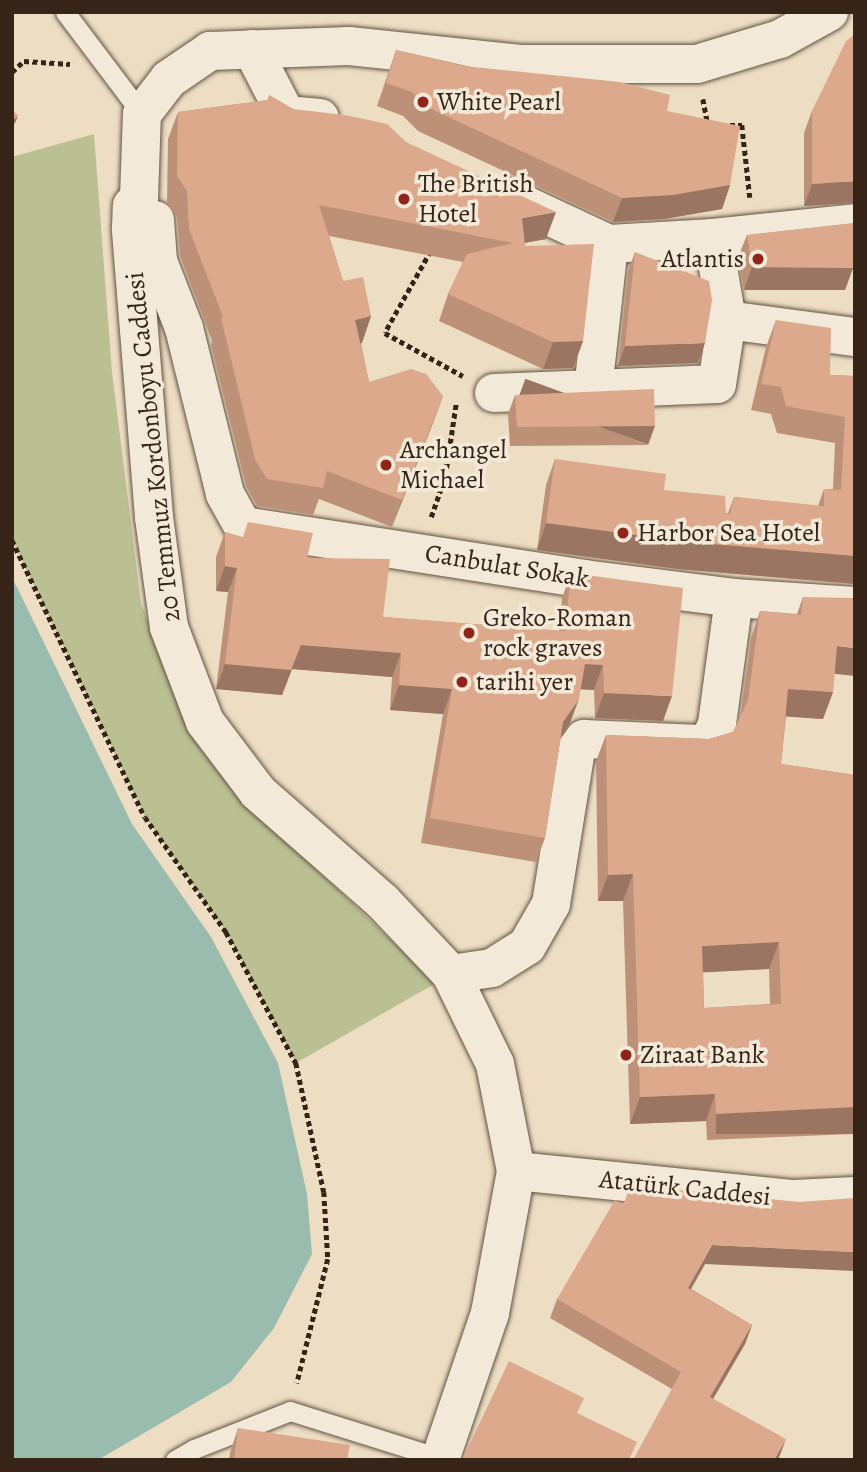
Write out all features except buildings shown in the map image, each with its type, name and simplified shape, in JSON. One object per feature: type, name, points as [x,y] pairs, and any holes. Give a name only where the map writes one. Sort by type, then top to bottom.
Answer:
[{"type":"street","points":[[142,114],[169,79],[209,51],[349,46],[520,64],[697,64],[780,39],[829,12]]},
{"type":"street","points":[[252,48],[286,115],[351,123]]},
{"type":"street","name":"20 Temmuz Kordonboyu Caddesi","points":[[142,114],[139,198],[132,206],[131,229],[155,516],[169,626],[205,722],[258,792],[383,902],[451,974],[495,1064],[516,1171],[490,1313],[440,1459]]},
{"type":"street","points":[[471,180],[609,244],[713,238],[855,223]]},
{"type":"street","name":"Canbulat Sokak","points":[[139,198],[148,197],[155,207],[158,261],[184,328],[225,494],[243,526],[584,579],[734,598],[855,606]]},
{"type":"street","points":[[476,390],[593,390],[717,384],[727,320],[713,238]]},
{"type":"street","points":[[593,390],[609,244]]},
{"type":"street","points":[[727,320],[855,337]]},
{"type":"street","points":[[451,974],[492,968],[527,946],[551,904],[576,750],[584,739],[700,744],[711,738],[717,724],[734,598]]},
{"type":"street","name":"Atatürk Caddesi","points":[[516,1171],[794,1199],[855,1196]]},
{"type":"lane","points":[[65,12],[142,114]]},
{"type":"lane","points":[[175,1460],[290,1411],[440,1459]]},
{"type":"path","points":[[12,72],[24,61],[66,65],[96,54]]},
{"type":"path","points":[[708,125],[742,125],[754,233]]},
{"type":"path","points":[[438,239],[385,333],[460,374],[476,390]]},
{"type":"path","points":[[460,374],[476,390]]},
{"type":"path","points":[[445,477],[456,400]]},
{"type":"path","points":[[12,540],[145,817],[226,932],[296,1063],[324,1192],[328,1259],[290,1411]]},
{"type":"green space","points":[[94,134],[112,372],[141,603],[189,732],[266,821],[436,983],[296,1063],[226,932],[145,817],[12,540],[12,157]]},
{"type":"shaded area","points":[[12,577],[132,824],[211,937],[278,1063],[307,1194],[312,1254],[274,1328],[231,1382],[98,1460],[12,1460]]},
{"type":"place","name":"White Pearl","points":[[423,102]]},
{"type":"place","name":"The British Hotel","points":[[404,199]]},
{"type":"place","name":"Atlantis","points":[[758,259]]},
{"type":"place","name":"Archangel Michael","points":[[386,465]]},
{"type":"place","name":"Harbor Sea Hotel","points":[[623,533]]},
{"type":"place","name":"Greko-Roman rock graves","points":[[469,633]]},
{"type":"place","name":"tarihi yer","points":[[462,682]]},
{"type":"place","name":"Ziraat Bank","points":[[626,1055]]}]
